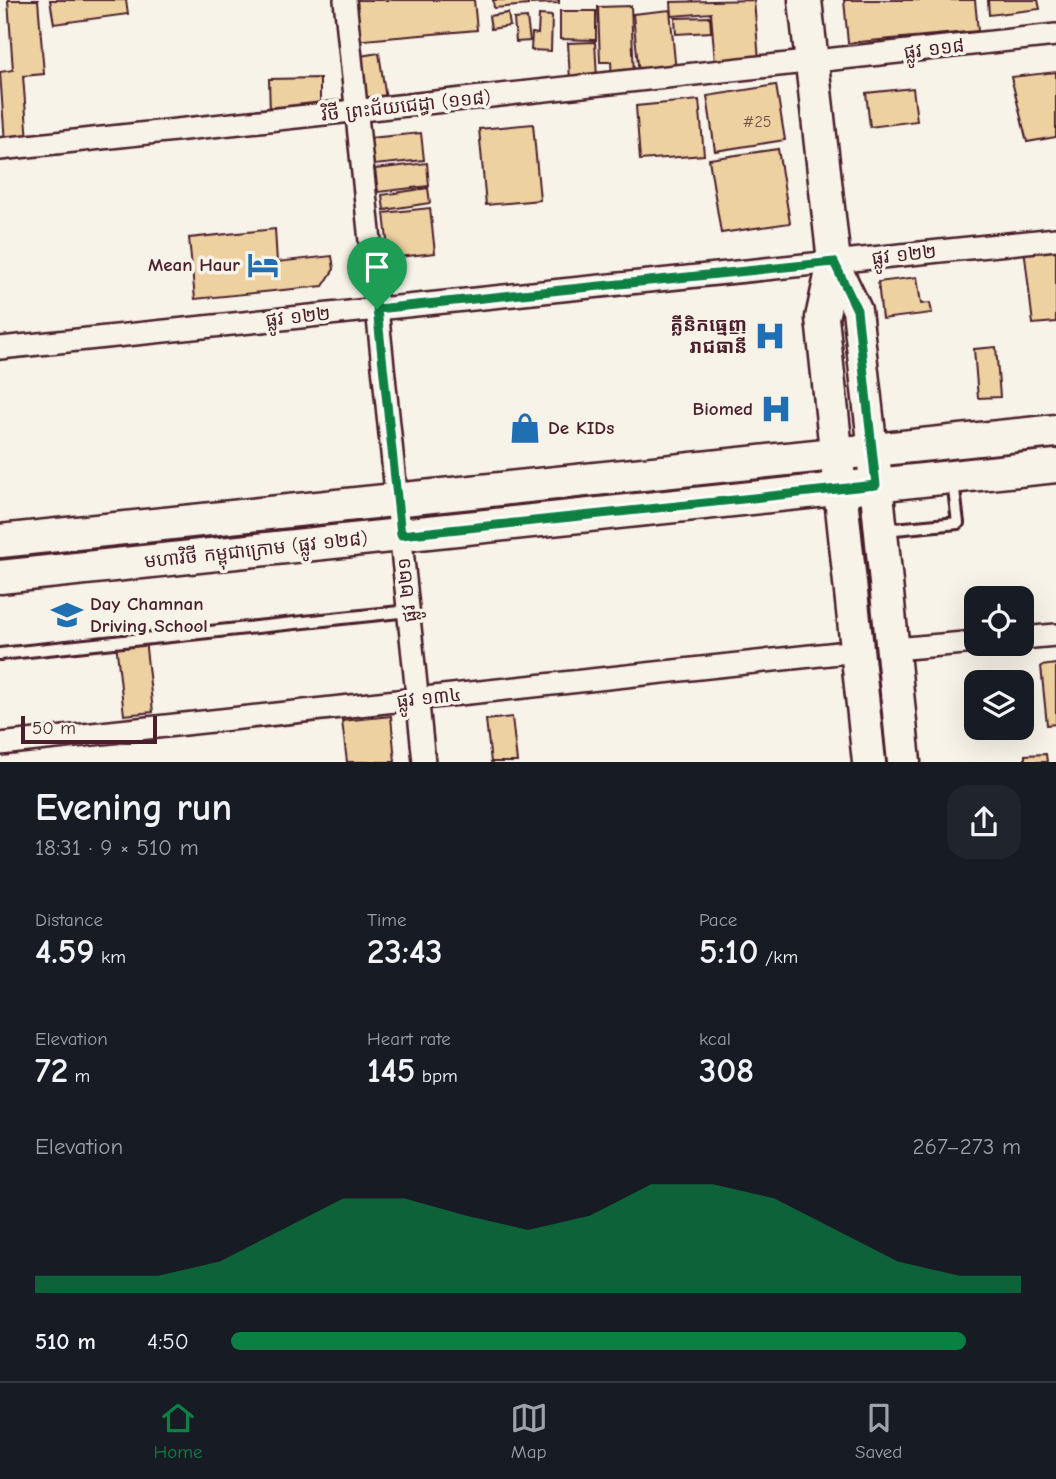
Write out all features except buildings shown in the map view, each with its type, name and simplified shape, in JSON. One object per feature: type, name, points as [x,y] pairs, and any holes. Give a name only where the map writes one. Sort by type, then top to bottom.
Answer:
[{"type":"main road","points":[[804,0],[834,262],[822,318],[869,761]]},
{"type":"main road","name":"មហាវិថី កម្ពុជាក្រោម (ផ្លូវ ១២៨)","points":[[0,541],[1056,431]]},
{"type":"main road","points":[[873,451],[904,761]]},
{"type":"main road","name":"មហាវិថី កម្ពុជាក្រោម (ផ្លូវ ១២៨)","points":[[0,577],[1056,466]]},
{"type":"street","name":"ផ្លូវ ២២១","points":[[345,0],[424,761]]},
{"type":"street","name":"ផ្លូវ ១១៨","points":[[811,62],[1056,35]]},
{"type":"street","name":"វិថី ព្រះជ័យជេដ្ធា (១១៨)","points":[[0,149],[811,62]]},
{"type":"street","name":"ផ្លូវ ១២២","points":[[0,348],[1056,239]]},
{"type":"street","points":[[834,262],[857,310],[873,451]]},
{"type":"street","points":[[1034,637],[1056,635]]},
{"type":"street","points":[[894,649],[964,643]]},
{"type":"street","name":"ផ្លូវ ១៣៤","points":[[0,744],[857,652]]},
{"type":"lane","points":[[881,531],[958,523],[953,477]]},
{"type":"lane","points":[[0,654],[409,611]]},
{"type":"place","name":"Mean Haur","points":[[263,265]]},
{"type":"place","name":"គ្លីនិកធ្មេញ រាជធានី","points":[[770,336]]},
{"type":"place","name":"Biomed","points":[[776,409]]},
{"type":"place","name":"De KIDs","points":[[525,428]]},
{"type":"place","name":"Day Chamnan Driving School","points":[[67,615]]},
{"type":"route","points":[[834,262],[857,310],[876,485],[401,535],[377,309],[834,262]]}]
